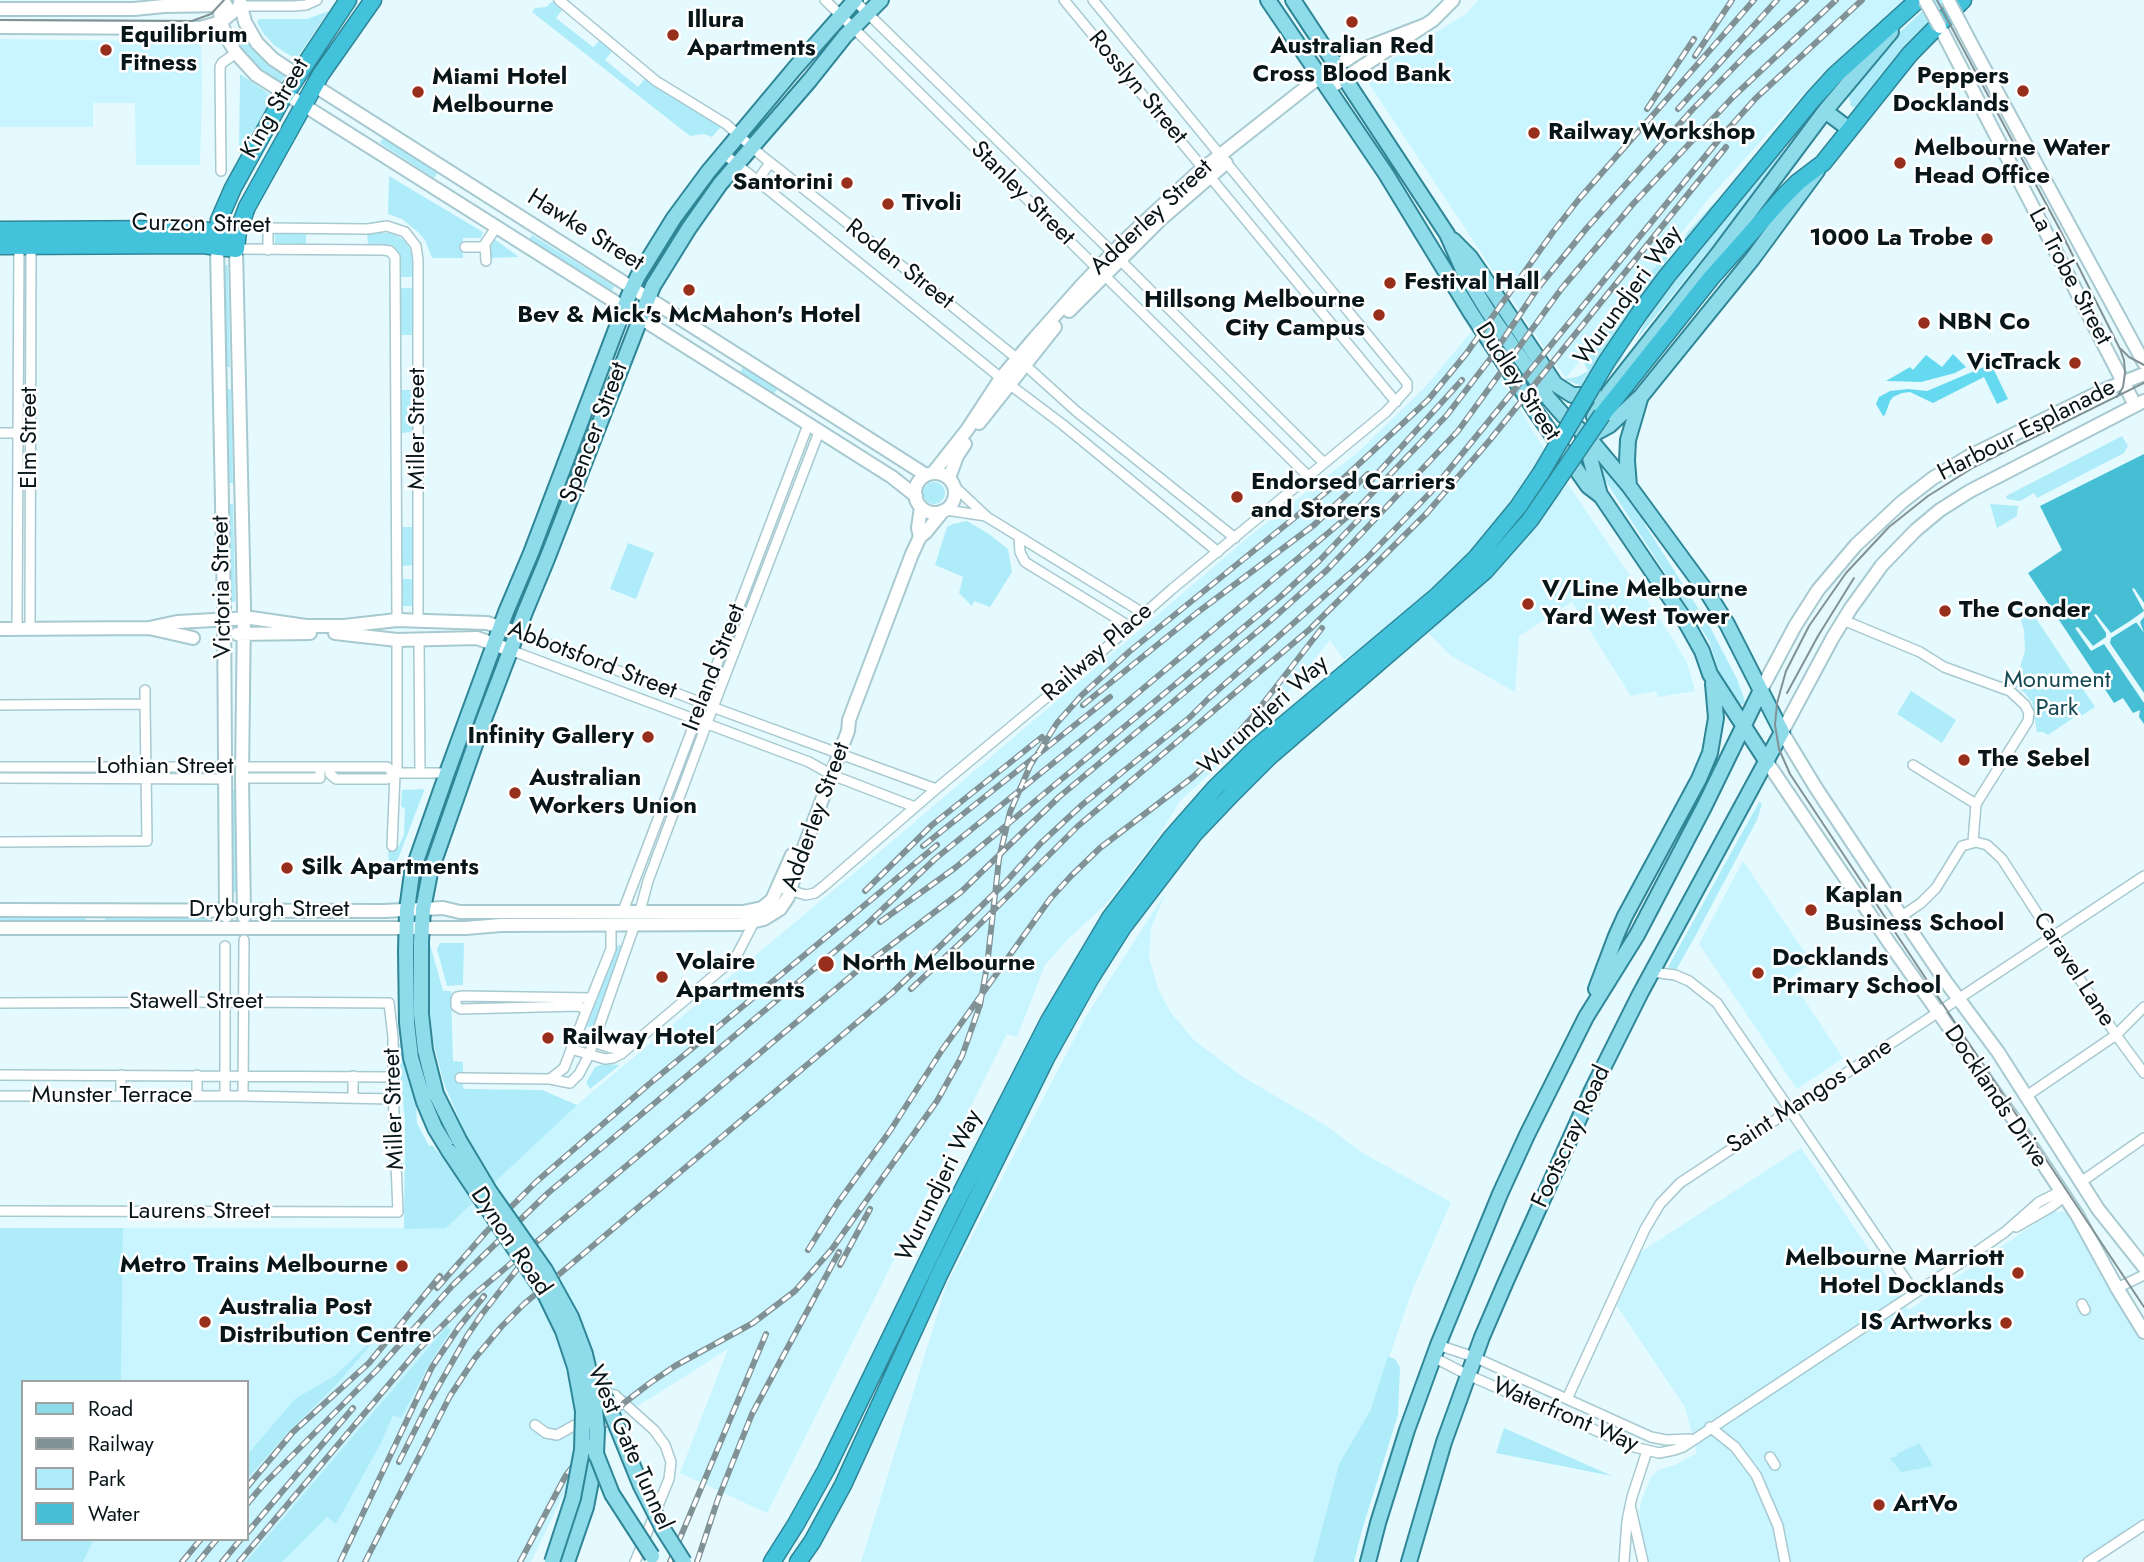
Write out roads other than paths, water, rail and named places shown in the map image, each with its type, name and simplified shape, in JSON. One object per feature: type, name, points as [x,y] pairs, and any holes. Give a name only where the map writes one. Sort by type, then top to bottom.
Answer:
[{"type":"highway","name":"King Street","points":[[236,246],[247,207],[314,86],[373,0]]},
{"type":"highway","name":"Wurundjeri Way","points":[[772,1562],[826,1470],[951,1213],[1049,1021],[1110,918],[1171,838],[1215,788],[1256,748],[1437,596],[1495,537],[1541,473],[1607,361],[1641,311],[1750,174],[1835,75],[1918,0]]},
{"type":"highway","name":"Wurundjeri Way","points":[[798,1562],[843,1485],[940,1273],[1046,1058],[1123,927],[1194,834],[1233,793],[1279,749],[1454,599],[1506,548],[1530,520],[1602,415],[1711,278],[1798,182],[1823,163],[1910,54],[1964,0]]},
{"type":"highway","name":"King Street","points":[[217,240],[220,214],[229,196],[285,94],[345,1]]},
{"type":"highway","name":"Hawke Street","points":[[298,75],[314,86]]},
{"type":"highway","points":[[25,229],[25,246]]},
{"type":"highway","name":"Curzon Street","points":[[0,246],[67,246],[198,229],[217,240],[236,246]]},
{"type":"highway","name":"Curzon Street","points":[[0,230],[67,230],[140,238]]},
{"type":"highway","points":[[67,230],[67,246]]},
{"type":"main road","name":"Spencer Street","points":[[406,927],[414,867],[447,773],[632,287],[674,218],[723,153],[855,0]]},
{"type":"main road","name":"Spencer Street","points":[[422,928],[430,873],[483,722],[648,298],[689,228],[736,164],[853,28],[881,0]]},
{"type":"main road","name":"Dudley Street","points":[[1268,0],[1386,174],[1471,313],[1548,430],[1588,486],[1601,496],[1686,621],[1699,644],[1710,674],[1767,762]]},
{"type":"main road","name":"Dudley Street","points":[[1293,0],[1447,234],[1464,272],[1487,310],[1549,399],[1588,437],[1629,486],[1718,609],[1782,732]]},
{"type":"main road","name":"Wurundjeri Way","points":[[1588,437],[1595,414],[1610,391],[1721,250],[1825,111],[1893,30],[1924,0]]},
{"type":"main road","points":[[794,68],[810,80]]},
{"type":"main road","points":[[1825,111],[1849,129]]},
{"type":"main road","name":"Wurundjeri Way","points":[[1642,395],[1753,258],[1823,163]]},
{"type":"main road","points":[[1447,234],[1470,257],[1555,384],[1576,396],[1610,391]]},
{"type":"main road","points":[[1548,430],[1573,437],[1588,437],[1610,425],[1642,395]]},
{"type":"main road","points":[[1629,486],[1628,440],[1642,395]]},
{"type":"main road","points":[[591,397],[606,404]]},
{"type":"main road","points":[[1588,437],[1588,450],[1601,496]]},
{"type":"main road","points":[[551,500],[567,507]]},
{"type":"main road","points":[[531,553],[547,559]]},
{"type":"main road","name":"Footscray Road","points":[[1586,1017],[1616,936],[1710,753],[1716,718],[1715,695],[1710,674]]},
{"type":"main road","name":"Footscray Road","points":[[1368,1562],[1395,1468],[1436,1351],[1500,1194],[1586,1017],[1637,935],[1761,690]]},
{"type":"main road","points":[[468,716],[483,722]]},
{"type":"main road","name":"Footscray Road","points":[[1409,1562],[1431,1482],[1474,1357],[1507,1279],[1592,1090],[1652,972],[1782,732]]},
{"type":"main road","name":"Dynon Road","points":[[406,927],[406,1013],[411,1058],[424,1102],[454,1146],[555,1312],[572,1357],[582,1399],[583,1435],[578,1476],[552,1562]]},
{"type":"main road","name":"Dynon Road","points":[[422,928],[421,1014],[425,1049],[436,1094],[454,1146],[545,1270],[564,1301],[578,1332],[587,1362],[595,1403],[596,1455],[588,1500],[567,1562]]},
{"type":"main road","name":"West Gate Tunnel","points":[[578,1332],[633,1469],[684,1562]]},
{"type":"main road","name":"West Gate Tunnel","points":[[582,1399],[596,1455],[616,1501],[656,1562]]},
{"type":"street","points":[[0,9],[134,9],[219,2],[294,6],[310,4],[317,0]]},
{"type":"street","name":"Roden Street","points":[[559,0],[656,81],[702,108],[738,134],[750,147],[1021,362],[1076,411],[1235,538]]},
{"type":"street","name":"Stanley Street","points":[[825,0],[1308,476]]},
{"type":"street","name":"Stanley Street","points":[[855,0],[1324,463]]},
{"type":"street","name":"Rosslyn Street","points":[[1064,0],[1396,402]]},
{"type":"street","name":"Rosslyn Street","points":[[1093,0],[1407,383],[1408,388]]},
{"type":"street","name":"Adderley Street","points":[[930,474],[1021,362],[1101,272],[1206,172],[1341,71],[1363,49],[1425,24],[1438,16],[1453,0]]},
{"type":"street","name":"La Trobe Street","points":[[1924,0],[1961,66],[2123,381],[2140,403]]},
{"type":"street","name":"La Trobe Street","points":[[1948,0],[2144,363]]},
{"type":"street","points":[[219,2],[221,22],[236,54],[220,66],[221,171]]},
{"type":"street","points":[[0,27],[194,28],[221,22],[240,3]]},
{"type":"street","name":"Hawke Street","points":[[240,3],[249,31],[261,48],[273,60],[298,75]]},
{"type":"street","points":[[64,9],[64,27]]},
{"type":"street","name":"Hawke Street","points":[[236,54],[256,75],[892,477],[919,502]]},
{"type":"street","name":"Hawke Street","points":[[314,86],[820,408],[930,474]]},
{"type":"street","points":[[373,149],[384,131]]},
{"type":"street","name":"Roden Street","points":[[723,153],[1218,552]]},
{"type":"street","points":[[757,181],[770,163]]},
{"type":"street","points":[[523,242],[533,224]]},
{"type":"street","name":"Curzon Street","points":[[268,250],[268,228],[368,229],[387,226],[401,230],[412,239]]},
{"type":"street","points":[[486,261],[485,245],[497,226]]},
{"type":"street","name":"Miller Street","points":[[412,239],[418,260],[418,620]]},
{"type":"street","name":"Victoria Street","points":[[217,240],[225,620],[226,927]]},
{"type":"street","points":[[465,247],[485,245]]},
{"type":"street","name":"Elm Street","points":[[24,629],[30,433],[25,246]]},
{"type":"street","name":"Elm Street","points":[[24,629],[18,433],[25,246]]},
{"type":"street","name":"Victoria Street","points":[[236,246],[244,618],[244,927]]},
{"type":"street","name":"Curzon Street","points":[[236,246],[268,250],[383,250],[392,253],[396,260]]},
{"type":"street","name":"Miller Street","points":[[396,260],[397,620]]},
{"type":"street","points":[[700,356],[711,338]]},
{"type":"street","name":"Harbour Esplanade","points":[[1761,690],[1795,626],[1818,590],[1856,545],[1902,502],[1957,463],[2123,381],[2144,374]]},
{"type":"street","points":[[219,380],[238,379]]},
{"type":"street","name":"Adderley Street","points":[[952,483],[957,456],[1006,381]]},
{"type":"street","name":"Railway Place","points":[[785,889],[806,895],[818,891],[1100,653],[1143,613],[1396,402],[1408,388]]},
{"type":"street","name":"Harbour Esplanade","points":[[1782,732],[1843,620],[1882,565],[1933,516],[1970,491],[2140,403]]},
{"type":"street","points":[[814,428],[820,408]]},
{"type":"street","name":"Ireland Street","points":[[623,911],[701,703],[814,428]]},
{"type":"street","name":"Ireland Street","points":[[640,911],[648,881],[814,428]]},
{"type":"street","points":[[0,433],[30,433]]},
{"type":"street","points":[[987,517],[945,510],[932,513],[919,502],[917,484],[930,474],[939,473],[987,517],[1143,613]]},
{"type":"street","points":[[945,510],[953,502],[952,483]]},
{"type":"street","points":[[222,494],[241,494]]},
{"type":"street","name":"Adderley Street","points":[[919,502],[920,537]]},
{"type":"street","name":"Adderley Street","points":[[774,907],[785,889],[836,752],[841,729],[849,720],[920,537],[945,510]]},
{"type":"street","points":[[1019,537],[1021,555],[1025,562],[1129,626]]},
{"type":"street","name":"Abbotsford Street","points":[[149,628],[173,622],[244,618],[397,640],[477,638],[696,718],[915,807]]},
{"type":"street","name":"Abbotsford Street","points":[[225,634],[322,629],[397,620],[487,623],[502,626],[701,703],[936,789]]},
{"type":"street","points":[[1843,620],[1920,652],[1938,664],[2010,691],[2025,705],[2029,718],[1976,804],[1973,842],[1959,849],[1931,894],[1902,916]]},
{"type":"street","points":[[451,623],[451,638]]},
{"type":"street","name":"Abbotsford Street","points":[[0,629],[149,628],[193,638]]},
{"type":"street","points":[[392,846],[396,774],[397,640]]},
{"type":"street","points":[[419,640],[420,773]]},
{"type":"street","points":[[0,842],[148,841],[145,690]]},
{"type":"street","points":[[0,705],[145,704]]},
{"type":"street","points":[[225,706],[244,705]]},
{"type":"street","name":"Docklands Drive","points":[[1782,732],[1816,788],[1902,916],[1992,1044],[2102,1215],[2144,1267]]},
{"type":"street","name":"Docklands Drive","points":[[1767,762],[2090,1234],[2117,1288],[2144,1332]]},
{"type":"street","points":[[1913,765],[1976,804]]},
{"type":"street","name":"Lothian Street","points":[[0,767],[147,767],[225,773]]},
{"type":"street","name":"Lothian Street","points":[[325,767],[336,779],[387,779],[396,774],[447,773]]},
{"type":"street","name":"Lothian Street","points":[[243,773],[325,767]]},
{"type":"street","name":"Lothian Street","points":[[0,778],[147,778],[243,773],[320,778],[325,767]]},
{"type":"street","name":"Caravel Lane","points":[[1973,842],[1987,845],[2000,856],[2116,1035],[2144,1073]]},
{"type":"street","name":"Saint Mangos Lane","points":[[1567,1399],[1645,1229],[1660,1204],[1692,1174],[2144,876]]},
{"type":"street","name":"Dryburgh Street","points":[[0,910],[443,908],[460,912],[611,926],[774,907]]},
{"type":"street","name":"Dryburgh Street","points":[[0,928],[422,928],[478,926],[623,911],[754,922],[768,917],[774,907]]},
{"type":"street","points":[[95,910],[95,928]]},
{"type":"street","points":[[478,912],[478,926]]},
{"type":"street","points":[[571,1049],[605,1059],[613,1058],[629,1047],[736,957],[754,922]]},
{"type":"street","points":[[460,1078],[550,1079],[570,1083],[579,1074],[589,1055],[635,924]]},
{"type":"street","points":[[550,1079],[564,1068],[611,948],[611,926]]},
{"type":"street","points":[[243,1096],[244,940]]},
{"type":"street","points":[[225,946],[225,1096]]},
{"type":"street","points":[[1652,972],[1675,975],[1689,981],[1717,1003],[1915,1293]]},
{"type":"street","points":[[587,1009],[577,1006],[458,1009],[456,1000],[457,997],[463,996],[590,998]]},
{"type":"street","name":"Stawell Street","points":[[0,1003],[384,1002],[389,1003],[390,1007]]},
{"type":"street","name":"Miller Street","points":[[390,1007],[398,1212]]},
{"type":"street","points":[[2025,1097],[2116,1035],[2144,1007]]},
{"type":"street","points":[[576,1036],[615,1048],[629,1047]]},
{"type":"street","name":"Munster Terrace","points":[[0,1074],[393,1077]]},
{"type":"street","points":[[121,1074],[121,1096]]},
{"type":"street","points":[[197,1075],[197,1096]]},
{"type":"street","points":[[353,1098],[354,1076]]},
{"type":"street","name":"Munster Terrace","points":[[0,1096],[393,1099]]},
{"type":"street","points":[[2081,1182],[2144,1138]]},
{"type":"street","name":"Waterfront Way","points":[[1436,1351],[1468,1375],[1601,1434],[1647,1451],[1659,1453],[1674,1450],[1683,1447],[2005,1232],[2051,1207],[2063,1194],[2081,1182]]},
{"type":"street","name":"Laurens Street","points":[[0,1211],[398,1212]]},
{"type":"street","points":[[2117,1288],[2144,1275]]},
{"type":"street","name":"Waterfront Way","points":[[1436,1351],[1474,1357],[1657,1438],[1680,1441],[1698,1436]]},
{"type":"street","points":[[607,1394],[615,1395],[654,1430],[665,1444],[671,1462],[669,1479],[635,1562]]},
{"type":"street","points":[[536,1425],[546,1433],[557,1435],[575,1425]]},
{"type":"street","points":[[1710,1427],[1735,1447],[1756,1475],[1778,1526],[1786,1562]]},
{"type":"street","points":[[1624,1562],[1631,1505],[1647,1451]]},
{"type":"street","points":[[1631,1505],[1643,1562]]},
{"type":"street","points":[[2088,1562],[2144,1525]]},
{"type":"water","points":[[2144,454],[2144,724],[2139,717],[2140,710],[2133,713],[2123,698],[2114,703],[2028,573],[2062,550],[2040,506]]},
{"type":"tram line","points":[[0,20],[192,21],[211,14],[224,0]]},
{"type":"tram line","points":[[1937,0],[2058,226],[2120,349],[2125,373],[2123,387],[2117,397]]},
{"type":"tram line","points":[[2121,349],[2144,365]]},
{"type":"tram line","points":[[2144,383],[1974,467],[1928,496],[1889,527],[1846,573],[1809,626],[1786,671],[1777,703],[1775,725],[1779,749],[1790,774],[2144,1307]]},
{"type":"tram line","points":[[1787,693],[1854,578]]},
{"type":"railway","points":[[1695,56],[1732,0]]},
{"type":"railway","points":[[520,1562],[566,1475],[624,1403],[675,1366],[753,1323],[795,1291],[832,1249],[937,1101],[962,1056],[980,1005],[999,859],[1010,812],[1030,766],[1057,723],[1082,695],[1130,651],[1346,476],[1428,400],[1466,354],[1579,199],[1754,0]]},
{"type":"railway","points":[[1678,109],[1777,0]]},
{"type":"railway","points":[[248,1503],[377,1370],[452,1286],[548,1193],[866,925],[935,859],[1089,734],[1359,507],[1447,415],[1490,359],[1537,289],[1586,229],[1692,110],[1747,54],[1806,0]]},
{"type":"railway","points":[[239,1562],[418,1350],[470,1298],[857,971],[961,892],[1059,797],[1327,570],[1458,431],[1562,288],[1633,204],[1733,97],[1836,0]]},
{"type":"railway","points":[[365,1562],[450,1396],[475,1358],[502,1326],[524,1304],[892,993],[1083,804],[1189,718],[1366,559],[1430,493],[1721,137],[1756,98],[1862,0]]},
{"type":"railway","points":[[1647,109],[1694,39]]},
{"type":"railway","points":[[911,989],[1078,826],[1310,629],[1426,514],[1490,440],[1726,147]]},
{"type":"railway","points":[[1366,486],[1462,380]]},
{"type":"railway","points":[[1083,705],[1198,612],[1314,525],[1368,474]]},
{"type":"railway","points":[[880,922],[955,868],[1280,597],[1359,519]]},
{"type":"railway","points":[[808,1250],[942,1050],[1050,899],[1100,848],[1193,777],[1231,741],[1322,628]]},
{"type":"railway","points":[[923,846],[1110,697]]},
{"type":"railway","points":[[865,891],[932,825],[1042,737]]},
{"type":"railway","points":[[437,1288],[486,1232],[536,1182],[648,1085],[937,845]]},
{"type":"railway","points":[[840,1265],[870,1209]]},
{"type":"railway","points":[[697,1562],[718,1499],[752,1414],[839,1252]]},
{"type":"railway","points":[[399,1462],[467,1336],[522,1263]]},
{"type":"railway","points":[[248,1486],[293,1432],[369,1363],[440,1276]]},
{"type":"railway","points":[[340,1562],[432,1367],[484,1296]]},
{"type":"railway","points":[[670,1562],[766,1334]]},
{"type":"railway","points":[[248,1532],[353,1408]]},
{"type":"railway","points":[[182,1562],[199,1541]]},
{"type":"railway","points":[[198,1562],[215,1541]]},
{"type":"railway","points":[[222,1562],[239,1541]]},
{"type":"place","name":"Australian Red Cross Blood Bank","points":[[1352,22]]},
{"type":"place","name":"Illura Apartments","points":[[673,35]]},
{"type":"place","name":"Equilibrium Fitness","points":[[106,50]]},
{"type":"place","name":"Peppers Docklands","points":[[2023,91]]},
{"type":"place","name":"Miami Hotel Melbourne","points":[[418,92]]},
{"type":"place","name":"Railway Workshop","points":[[1534,133]]},
{"type":"place","name":"Melbourne Water Head Office","points":[[1900,163]]},
{"type":"place","name":"Santorini","points":[[847,183]]},
{"type":"place","name":"Tivoli","points":[[888,204]]},
{"type":"place","name":"1000 La Trobe","points":[[1987,239]]},
{"type":"place","name":"Festival Hall","points":[[1390,283]]},
{"type":"place","name":"Bev & Mick's McMahon's Hotel","points":[[689,290]]},
{"type":"place","name":"Hillsong Melbourne City Campus","points":[[1379,315]]},
{"type":"place","name":"NBN Co","points":[[1924,323]]},
{"type":"place","name":"VicTrack","points":[[2075,363]]},
{"type":"place","name":"Endorsed Carriers and Storers","points":[[1237,497]]},
{"type":"place","name":"V/Line Melbourne Yard West Tower","points":[[1528,604]]},
{"type":"place","name":"The Conder","points":[[1945,611]]},
{"type":"place","name":"Infinity Gallery","points":[[648,737]]},
{"type":"place","name":"The Sebel","points":[[1964,760]]},
{"type":"place","name":"Australian Workers Union","points":[[515,793]]},
{"type":"place","name":"Silk Apartments","points":[[287,868]]},
{"type":"place","name":"Kaplan Business School","points":[[1811,910]]},
{"type":"place","name":"North Melbourne","points":[[826,964]]},
{"type":"place","name":"Docklands Primary School","points":[[1758,973]]},
{"type":"place","name":"Volaire Apartments","points":[[662,977]]},
{"type":"place","name":"Railway Hotel","points":[[548,1038]]},
{"type":"place","name":"Metro Trains Melbourne","points":[[402,1266]]},
{"type":"place","name":"Melbourne Marriott Hotel Docklands","points":[[2018,1273]]},
{"type":"place","name":"Australia Post Distribution Centre","points":[[205,1322]]},
{"type":"place","name":"IS Artworks","points":[[2006,1323]]},
{"type":"place","name":"ArtVo","points":[[1879,1505]]},
{"type":"park label","name":"Monument Park","points":[[2057,695]]}]
